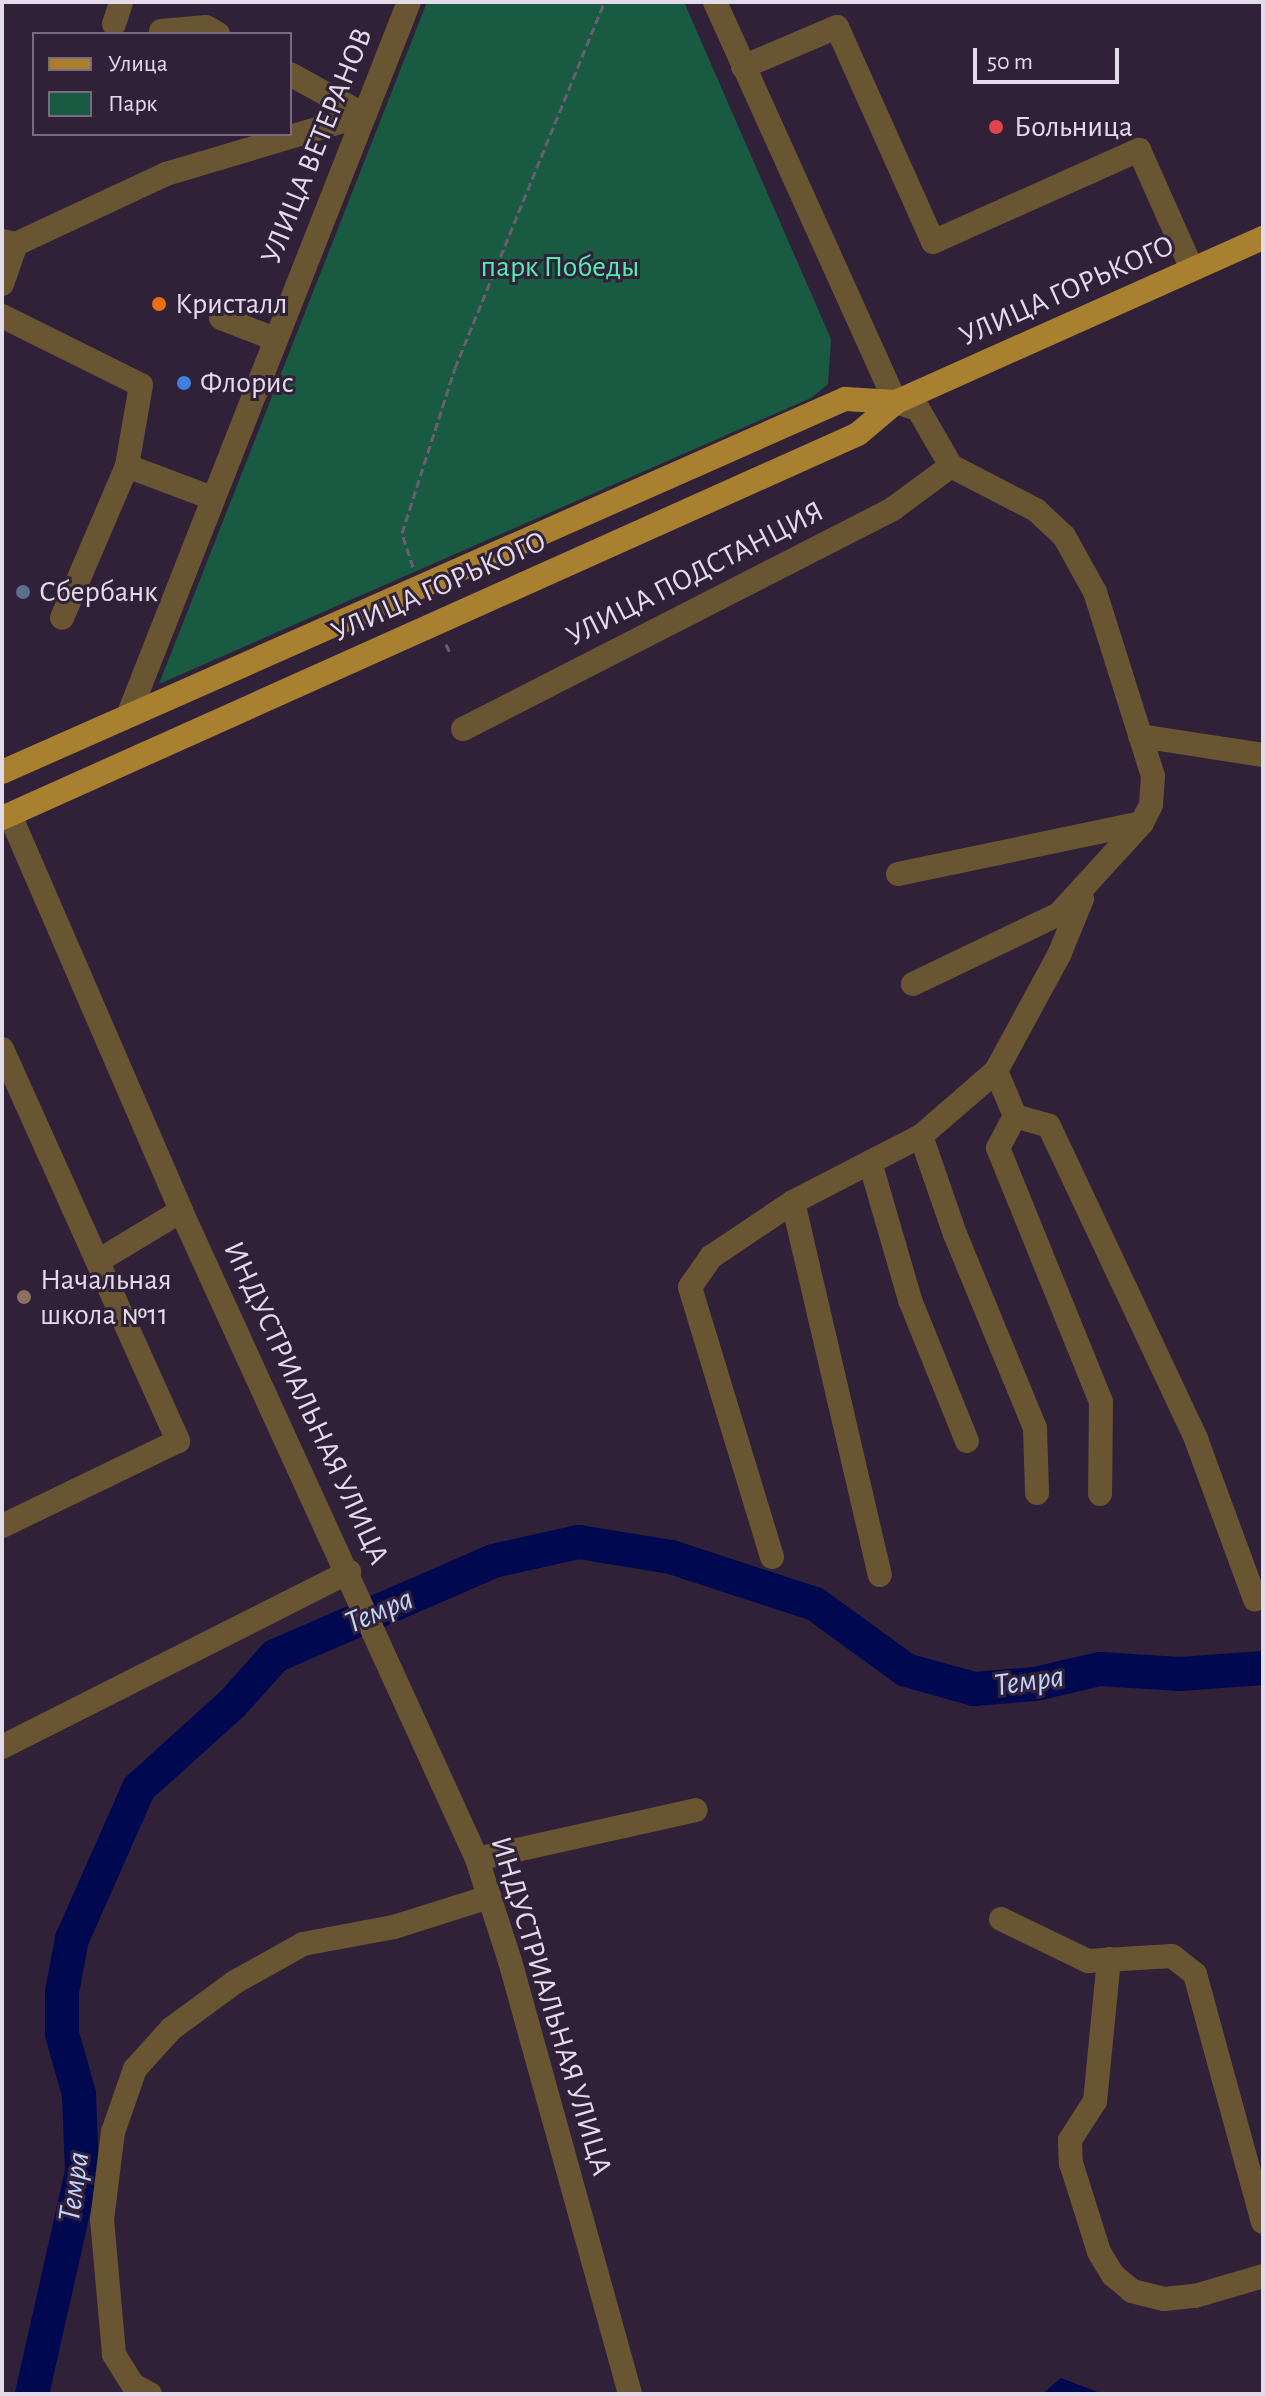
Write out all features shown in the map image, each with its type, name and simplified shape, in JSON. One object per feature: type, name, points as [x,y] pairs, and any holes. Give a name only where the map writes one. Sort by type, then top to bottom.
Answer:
[{"type":"main road","name":"УЛИЦА ГОРЬКОГО","points":[[5,810],[436,623],[858,434],[896,402],[1263,238]]},
{"type":"main road","name":"УЛИЦА ГОРЬКОГО","points":[[2,772],[845,399],[896,402]]},
{"type":"street","name":"УЛИЦА ВЕТЕРАНОВ","points":[[128,716],[409,2]]},
{"type":"street","points":[[715,2],[896,402],[918,409],[951,466],[1036,510],[1064,536],[1095,592],[1153,776],[1151,805],[1142,823],[1059,914],[913,984]]},
{"type":"street","points":[[161,31],[206,27],[215,32]]},
{"type":"street","points":[[743,67],[837,27],[933,242],[1139,150],[1192,269]]},
{"type":"street","points":[[292,75],[364,115]]},
{"type":"street","points":[[2,284],[9,242],[166,174],[364,115]]},
{"type":"street","points":[[2,316],[141,385],[127,466],[62,618]]},
{"type":"street","points":[[221,318],[275,339]]},
{"type":"street","points":[[127,466],[212,498]]},
{"type":"street","name":"УЛИЦА ПОДСТАНЦИЯ","points":[[463,729],[894,508],[951,466]]},
{"type":"street","points":[[1140,736],[1263,755]]},
{"type":"street","name":"ИНДУСТРИАЛЬНАЯ УЛИЦА","points":[[5,810],[181,1211],[349,1572],[477,1859],[630,2394]]},
{"type":"street","points":[[898,874],[1142,823]]},
{"type":"street","points":[[772,1557],[690,1287],[711,1257],[793,1202],[921,1136],[996,1071],[1059,955],[1089,881]]},
{"type":"street","points":[[2,1049],[178,1441],[2,1526]]},
{"type":"street","points":[[996,1071],[1015,1116]]},
{"type":"street","points":[[1015,1116],[998,1148],[1101,1402],[1100,1494]]},
{"type":"street","points":[[1015,1116],[1049,1126],[1196,1439],[1255,1599]]},
{"type":"street","points":[[921,1136],[955,1234],[1035,1428],[1037,1493]]},
{"type":"street","points":[[870,1162],[910,1300],[967,1441]]},
{"type":"street","points":[[793,1202],[880,1575]]},
{"type":"street","points":[[98,1261],[181,1211]]},
{"type":"street","points":[[2,1747],[349,1572]]},
{"type":"street","points":[[477,1859],[696,1810]]},
{"type":"street","points":[[150,2394],[133,2385],[114,2354],[102,2220],[113,2132],[135,2069],[171,2029],[235,1982],[303,1944],[394,1927],[489,1897]]},
{"type":"street","points":[[1001,1919],[1063,1952],[1088,1961],[1172,1956],[1195,1974],[1263,2222]]},
{"type":"street","points":[[1109,1959],[1095,2101],[1070,2140],[1071,2163],[1099,2252],[1113,2275],[1132,2291],[1164,2299],[1195,2296],[1263,2276]]},
{"type":"path","points":[[419,587],[402,533],[455,368],[604,2]]},
{"type":"path","points":[[436,623],[451,655]]},
{"type":"green space","name":"парк Победы","points":[[427,2],[684,2],[831,339],[828,384],[811,398],[159,684]]},
{"type":"shaded area","points":[[1061,2378],[1103,2394],[1042,2394]]},
{"type":"waterway","name":"Темра","points":[[32,2394],[82,2172],[79,2094],[62,2034],[62,1992],[72,1939],[139,1788],[232,1704],[275,1656],[493,1561],[579,1542],[671,1557],[815,1604],[906,1670],[974,1689],[1035,1684],[1100,1669],[1180,1674],[1263,1668]]},
{"type":"place","name":"Больница","points":[[996,127]]},
{"type":"place","name":"Кристалл","points":[[159,304]]},
{"type":"place","name":"Флорис","points":[[184,383]]},
{"type":"place","name":"Сбербанк","points":[[23,592]]},
{"type":"place","name":"Начальная школа №11","points":[[24,1297]]}]
